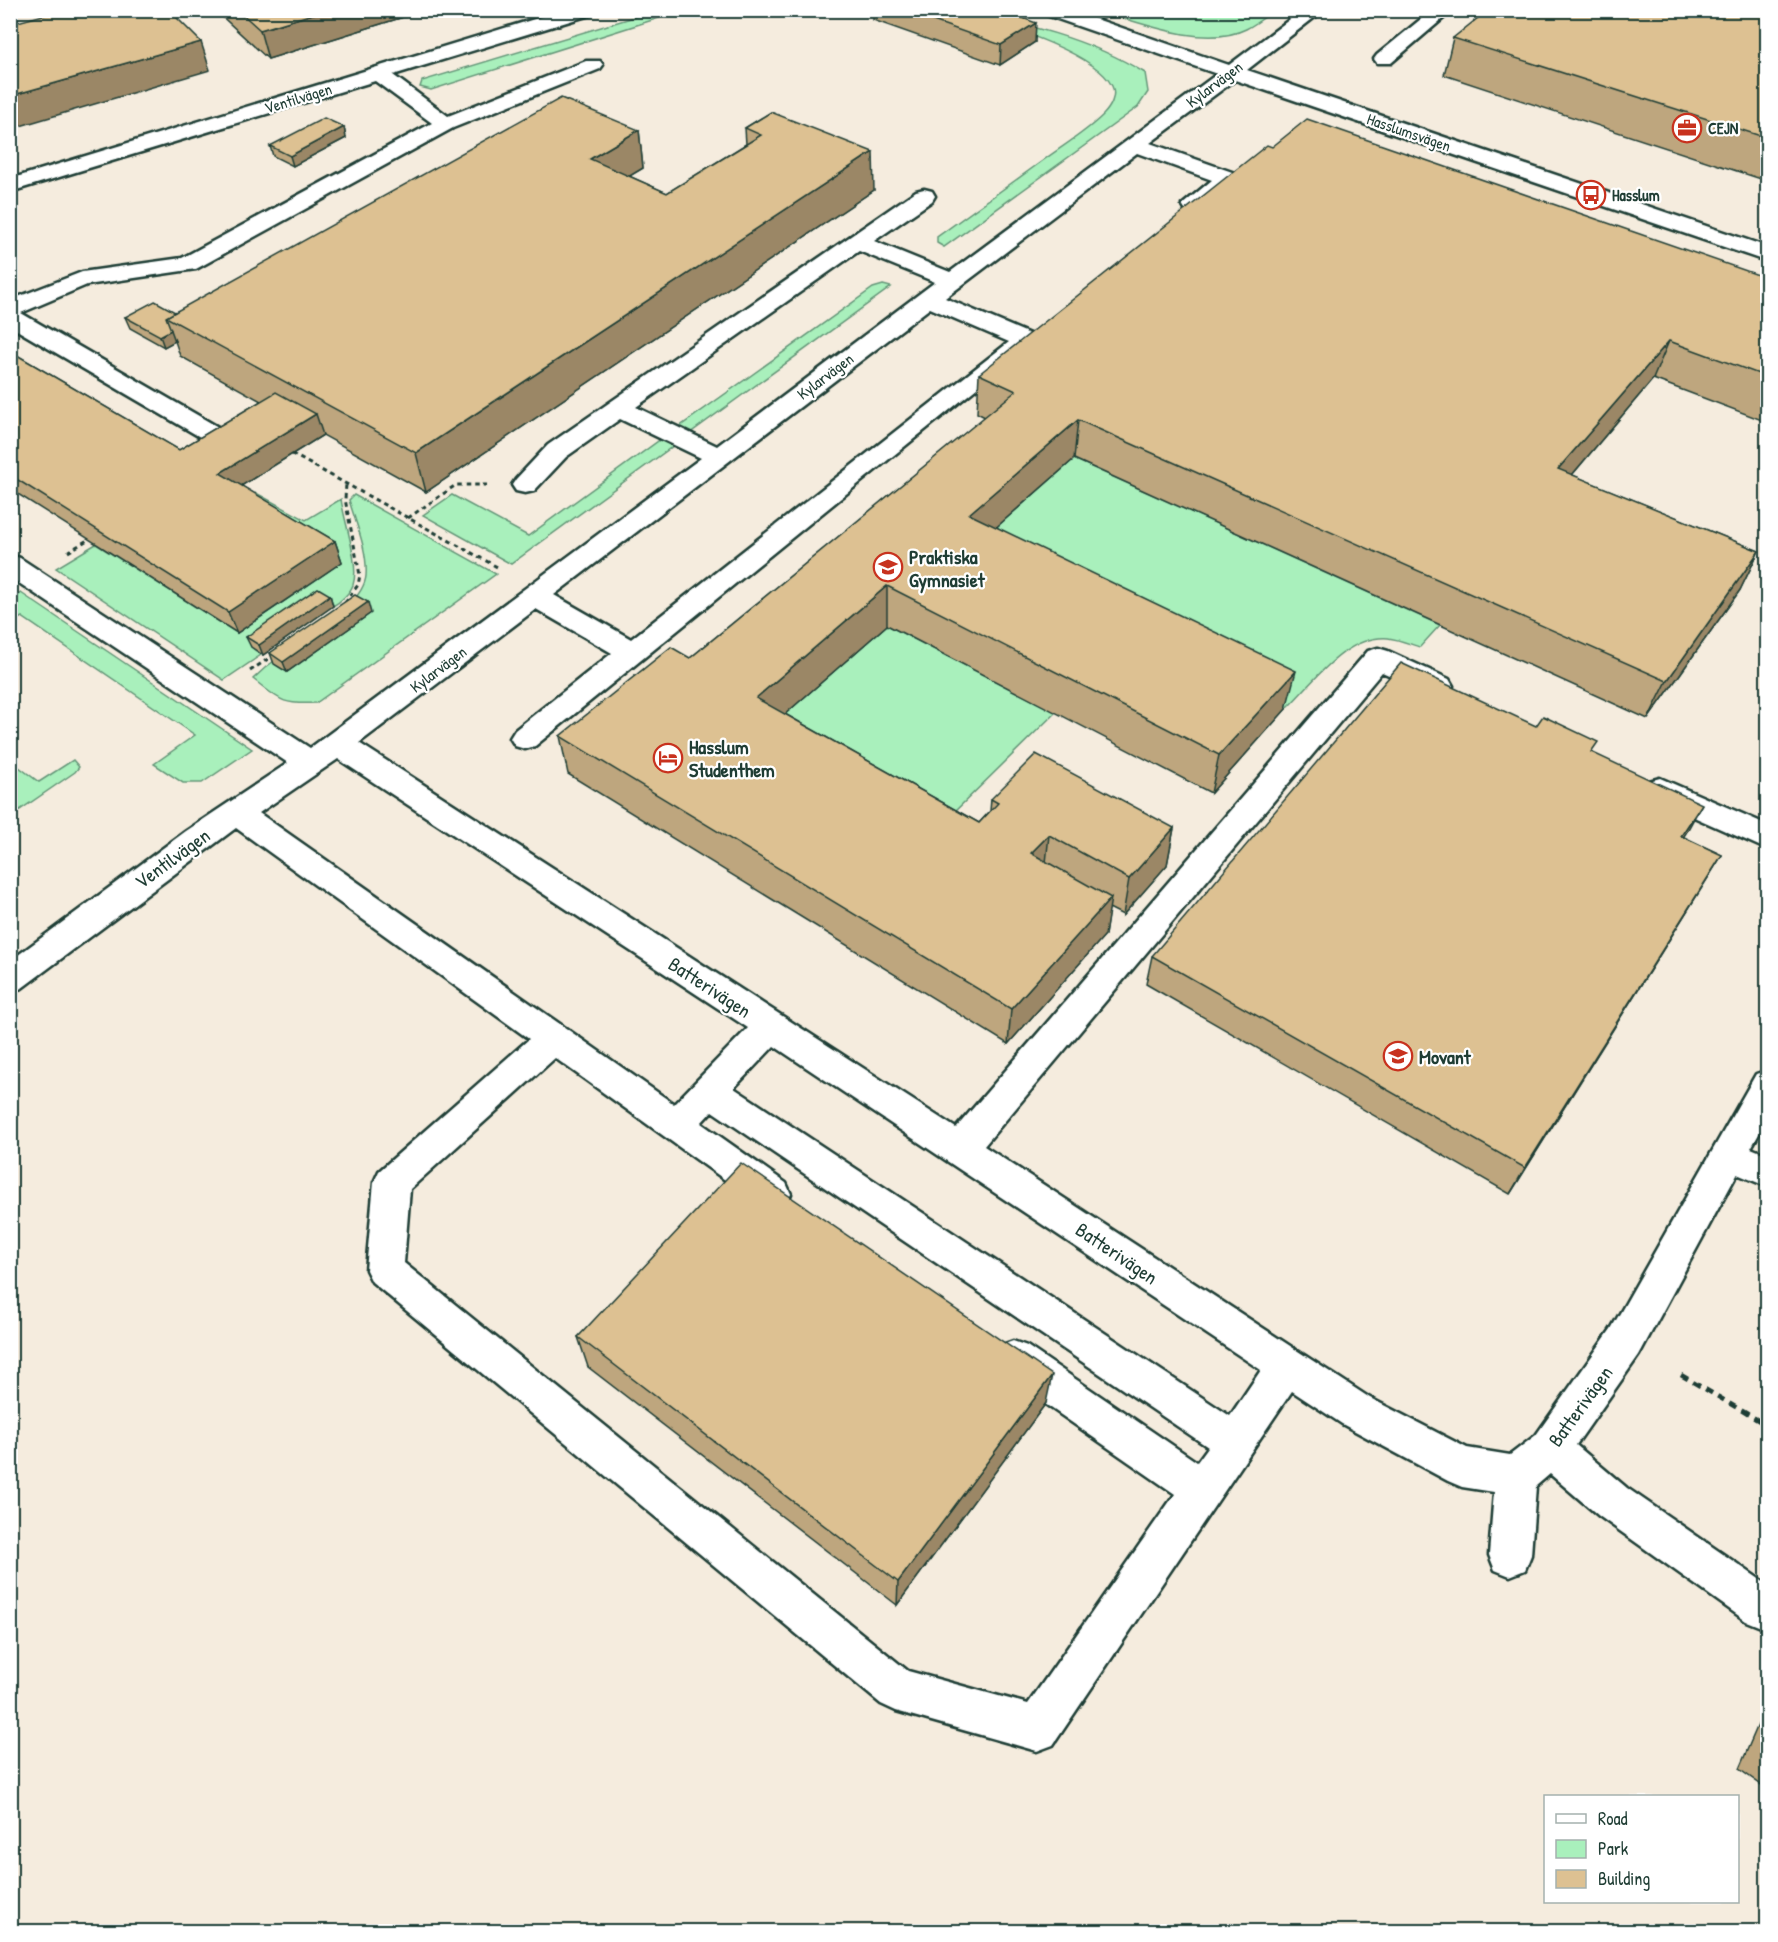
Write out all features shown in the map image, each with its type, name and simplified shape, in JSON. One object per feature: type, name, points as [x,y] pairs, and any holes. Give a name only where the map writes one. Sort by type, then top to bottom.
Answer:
[{"type":"street","name":"Ventilvägen","points":[[10,186],[586,10]]},
{"type":"street","name":"Hasslumsvägen","points":[[1050,10],[1767,255]]},
{"type":"street","name":"Kylarvägen","points":[[324,753],[1133,144],[1315,10]]},
{"type":"street","points":[[1384,59],[1444,10]]},
{"type":"street","points":[[10,309],[81,279],[188,264],[446,124],[593,65]]},
{"type":"street","points":[[377,73],[446,124]]},
{"type":"street","points":[[1133,144],[1227,178],[1172,222]]},
{"type":"street","points":[[525,486],[557,451],[924,196]]},
{"type":"street","points":[[856,242],[952,280]]},
{"type":"street","points":[[525,738],[1034,332],[928,298]]},
{"type":"street","points":[[10,316],[221,439]]},
{"type":"street","points":[[618,408],[718,456]]},
{"type":"street","name":"Batterivägen","points":[[10,564],[213,698],[324,753],[771,1026],[1356,1411],[1462,1467],[1516,1476],[1550,1449],[1625,1342],[1767,1084]]},
{"type":"street","points":[[534,596],[633,652]]},
{"type":"street","points":[[960,1149],[1378,658],[1465,698]]},
{"type":"street","name":"Ventilvägen","points":[[10,979],[235,812],[324,753]]},
{"type":"street","points":[[1638,778],[1767,838]]},
{"type":"street","points":[[235,812],[802,1214]]},
{"type":"street","points":[[676,1126],[771,1026]]},
{"type":"street","points":[[553,1039],[392,1182],[385,1270],[896,1689],[1037,1729],[1287,1366]]},
{"type":"street","points":[[710,1090],[1235,1442]]},
{"type":"street","points":[[1729,1154],[1767,1172]]},
{"type":"street","points":[[987,1341],[1202,1490]]},
{"type":"street","points":[[1550,1449],[1613,1502],[1761,1606]]},
{"type":"street","points":[[1510,1555],[1516,1476]]},
{"type":"path","points":[[292,454],[506,572]]},
{"type":"path","points":[[342,607],[358,585],[360,575],[345,499],[346,484]]},
{"type":"path","points":[[408,518],[456,485],[525,486]]},
{"type":"path","points":[[213,698],[276,653]]},
{"type":"path","points":[[1681,1375],[1767,1426]]},
{"type":"shaded area","points":[[11,11],[1767,11],[1767,1931],[11,1932]]},
{"type":"green space","points":[[1273,10],[1246,29],[1212,36],[1173,32],[1100,11]]},
{"type":"green space","points":[[654,11],[681,11],[431,90],[420,87],[422,81]]},
{"type":"green space","points":[[958,11],[1054,33],[1101,50],[1145,73],[1148,92],[1138,107],[944,247],[937,243],[937,237],[1089,127],[1108,109],[1114,94],[1112,86],[1102,73],[1066,50],[1019,31]]},
{"type":"green space","points":[[883,285],[891,287],[690,433],[679,427],[873,288]]},
{"type":"green space","points":[[661,439],[673,446],[511,564],[423,515],[452,495],[528,536]]},
{"type":"green space","points":[[1074,459],[1440,625],[1420,647],[1388,638],[1372,639],[1358,644],[1331,663],[1286,709],[967,553]]},
{"type":"green space","points":[[256,493],[306,520],[341,499],[355,576],[352,588],[339,602],[251,647],[261,655],[224,680],[56,568],[96,544],[237,633],[241,502]]},
{"type":"green space","points":[[354,495],[496,574],[316,703],[295,703],[282,700],[253,679],[350,605],[365,580],[365,557],[349,500]]},
{"type":"green space","points":[[21,593],[252,749],[202,783],[183,783],[154,764],[195,735],[22,617],[11,623],[11,599]]},
{"type":"green space","points":[[887,625],[1056,712],[951,815],[760,736]]},
{"type":"green space","points":[[73,760],[79,767],[75,772],[11,816],[11,801],[15,798],[11,794],[11,761],[39,782]]},
{"type":"building","points":[[62,10],[169,10],[201,42],[10,96],[10,24]]},
{"type":"building","points":[[238,10],[326,10],[260,30]]},
{"type":"building","points":[[902,10],[1001,10],[1036,23],[1001,45]]},
{"type":"building","name":"CEJN","points":[[1488,10],[1767,10],[1767,138],[1453,38]]},
{"type":"building","points":[[561,98],[639,130],[590,159],[667,193],[761,135],[745,128],[771,112],[873,152],[416,453],[166,317]]},
{"type":"building","points":[[324,118],[344,127],[290,156],[270,146]]},
{"type":"building","points":[[1307,119],[1767,278],[1767,377],[1669,341],[1558,469],[1759,551],[1667,681],[1078,420],[969,514],[1296,671],[1219,755],[887,586],[756,698],[979,823],[998,803],[991,799],[1036,754],[1174,828],[1129,879],[1049,835],[1031,853],[1111,898],[1011,1009],[560,736],[671,647],[690,658],[1016,391],[979,374],[1267,145],[1272,147]]},
{"type":"building","points":[[155,301],[175,312],[166,317],[171,330],[160,336],[125,317]]},
{"type":"building","points":[[10,351],[179,450],[276,392],[316,414],[220,473],[335,541],[228,612],[10,475]]},
{"type":"building","points":[[318,588],[330,595],[259,645],[246,637]]},
{"type":"building","points":[[355,595],[368,602],[283,662],[270,653]]},
{"type":"building","points":[[1401,663],[1536,726],[1543,716],[1598,742],[1591,752],[1702,804],[1681,836],[1722,855],[1525,1168],[1152,956]]},
{"type":"building","points":[[741,1163],[1052,1375],[898,1582],[578,1337]]},
{"type":"place","name":"CEJN","points":[[1687,128]]},
{"type":"place","name":"Hasslum","points":[[1591,195]]},
{"type":"place","name":"Praktiska Gymnasiet","points":[[888,567]]},
{"type":"place","name":"Hasslum Studenthem","points":[[668,758]]},
{"type":"place","name":"Movant","points":[[1398,1056]]}]
